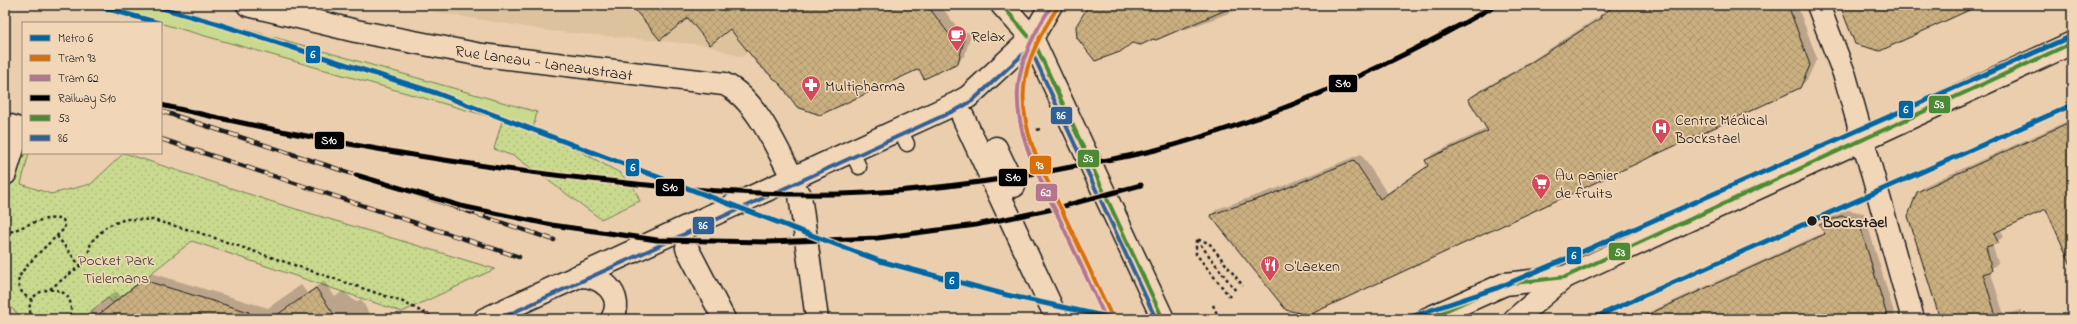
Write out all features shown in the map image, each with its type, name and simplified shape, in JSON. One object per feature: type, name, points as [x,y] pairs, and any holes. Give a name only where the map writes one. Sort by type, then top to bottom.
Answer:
[{"type":"street","name":"Rue Laneau - Laneaustraat","points":[[248,5],[356,31],[482,55],[724,84],[736,91],[749,104],[797,187]]},
{"type":"street","points":[[1002,5],[1025,31],[1163,319]]},
{"type":"street","points":[[486,319],[572,278],[797,187],[903,137],[968,97],[1013,56],[1025,31],[1050,5]]},
{"type":"street","points":[[1818,5],[1835,48],[1913,319]]},
{"type":"street","points":[[1515,319],[1565,277],[2072,43]]},
{"type":"street","points":[[963,117],[994,149],[1014,186]]},
{"type":"street","points":[[5,124],[19,129],[5,174]]},
{"type":"street","points":[[994,149],[1057,319]]},
{"type":"street","points":[[797,187],[817,319]]},
{"type":"street","points":[[687,248],[724,319]]},
{"type":"street","points":[[572,278],[584,275],[596,277],[605,283],[613,293],[616,314]]},
{"type":"street","points":[[1427,319],[1505,284],[1565,277]]},
{"type":"path","points":[[5,234],[56,218],[63,220],[65,224],[64,229],[26,267],[19,278],[20,288],[24,296],[32,300]]},
{"type":"path","points":[[32,319],[30,310],[32,300],[38,293],[50,289],[80,266],[88,254],[91,242],[107,226],[126,220],[153,220],[197,232],[403,302],[436,319]]},
{"type":"path","points":[[57,236],[80,266]]},
{"type":"path","points":[[1196,239],[1209,243],[1243,286]]},
{"type":"path","points":[[1196,239],[1196,254],[1230,297]]},
{"type":"path","points":[[1196,239],[1236,291]]},
{"type":"path","points":[[50,289],[63,293],[68,298],[71,305],[69,319]]},
{"type":"path","points":[[1213,305],[1217,314]]},
{"type":"shaded area","points":[[393,5],[808,5],[742,57],[706,45],[550,31]]},
{"type":"green space","points":[[96,5],[161,5],[537,112],[533,129],[162,24],[162,22],[156,22]]},
{"type":"green space","name":"Pocket Park Tielemans","points":[[5,115],[22,151],[22,154],[29,154],[21,184],[51,194],[91,184],[123,154],[127,154],[276,203],[495,269],[402,312],[192,241],[113,303],[108,298],[81,319],[23,319],[5,302]]},
{"type":"green space","points":[[502,121],[540,132],[559,140],[620,173],[634,188],[640,201],[601,219],[516,157],[494,149]]},
{"type":"building","points":[[631,5],[927,5],[952,38],[964,40],[958,63],[924,79],[919,69],[820,115],[797,107],[781,85],[758,64],[730,29],[710,45],[688,18],[660,40]]},
{"type":"building","points":[[1089,5],[1237,5],[1156,40],[1153,39],[1141,45],[1132,43],[1120,52],[1095,61],[1077,38],[1076,26]]},
{"type":"building","points":[[1616,5],[1788,5],[1810,65],[1800,88],[1309,315],[1286,310],[1210,215],[1270,195],[1354,160],[1380,199],[1428,166],[1425,160],[1488,131],[1468,99],[1527,65],[1601,18],[1600,16]]},
{"type":"building","points":[[1840,5],[1980,5],[1880,51],[1855,44]]},
{"type":"building","points":[[2072,121],[2072,267],[2046,209],[1994,233],[1998,243],[1986,247],[1992,271],[1983,274],[1997,319],[1940,319],[1908,216],[1917,192]]},
{"type":"building","points":[[1841,216],[1858,219],[1888,319],[1638,319],[1825,234],[1819,225]]},
{"type":"building","points":[[143,280],[249,312],[248,319],[93,319]]},
{"type":"building","points":[[316,288],[337,319],[271,319]]},
{"type":"railway","points":[[162,111],[356,175]]},
{"type":"railway","points":[[162,139],[519,257]]},
{"type":"railway","points":[[407,191],[554,240]]},
{"type":"metro line","name":"6","points":[[94,5],[155,22]]},
{"type":"metro line","name":"6","points":[[151,5],[215,23],[436,93],[880,261],[1007,295],[1117,319]]},
{"type":"metro line","name":"6","points":[[1404,319],[1497,288],[1561,261],[2072,36]]},
{"type":"metro line","name":"6","points":[[1591,319],[2072,105]]},
{"type":"tram line","name":"62","points":[[1052,5],[1035,34],[1025,55],[1022,66],[1018,89],[1020,123],[1030,156],[1037,172],[1106,319]]},
{"type":"tram line","name":"93","points":[[1059,5],[1041,34],[1028,66],[1024,88],[1026,122],[1030,139],[1043,171],[1113,319]]},
{"type":"rail line","name":"S10","points":[[162,105],[331,141],[503,169],[560,176],[680,188],[773,194],[866,193],[923,189],[1008,178],[1148,152],[1210,134],[1295,104],[1377,68],[1496,5]]},
{"type":"rail line","name":"S10","points":[[356,175],[461,206],[552,225],[657,240],[768,242],[878,238],[976,225],[1053,209],[1141,185]]},
{"type":"transit line","name":"53","points":[[1002,5],[1035,44],[1163,319]]},
{"type":"transit line","name":"53","points":[[1427,319],[1505,284],[1565,277],[2072,43]]},
{"type":"transit line","name":"86","points":[[499,319],[960,108],[972,101],[1030,48],[1156,319]]},
{"type":"place","name":"Relax","points":[[957,52]]},
{"type":"place","name":"Multipharma","points":[[811,102]]},
{"type":"place","name":"Centre Médical Bockstael","points":[[1661,145]]},
{"type":"place","name":"Au panier de fruits","points":[[1541,200]]},
{"type":"place","name":"Bockstael","points":[[1812,221]]},
{"type":"place","name":"O'Laeken","points":[[1270,282]]}]
